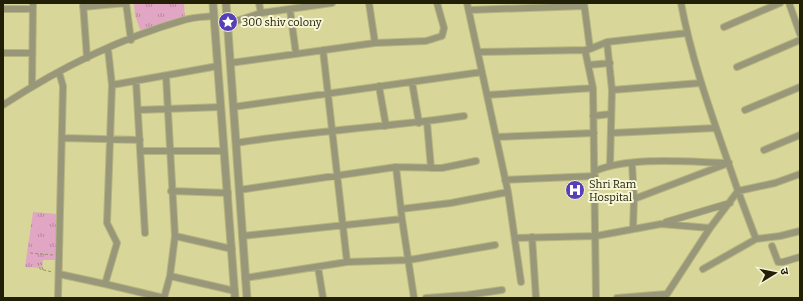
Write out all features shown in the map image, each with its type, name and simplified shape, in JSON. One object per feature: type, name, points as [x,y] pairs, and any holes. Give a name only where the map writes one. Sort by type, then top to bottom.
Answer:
[{"type":"street","points":[[87,58],[83,5],[126,3],[131,40]]},
{"type":"street","points":[[170,276],[235,294],[214,3]]},
{"type":"street","points":[[226,3],[247,298]]},
{"type":"street","points":[[259,3],[261,13]]},
{"type":"street","points":[[227,24],[261,13],[332,3]]},
{"type":"street","points":[[370,3],[375,43]]},
{"type":"street","points":[[230,64],[375,43],[426,41],[439,38],[442,36],[444,28],[437,3]]},
{"type":"street","points":[[468,3],[508,192],[521,282]]},
{"type":"street","points":[[681,3],[687,33],[701,83],[756,239]]},
{"type":"street","points":[[724,27],[780,3]]},
{"type":"street","points":[[789,3],[800,34]]},
{"type":"street","points":[[469,10],[583,5],[587,50],[593,88],[596,298]]},
{"type":"street","points":[[3,9],[32,6],[32,86]]},
{"type":"street","points":[[290,10],[296,54]]},
{"type":"street","points":[[3,105],[32,86],[108,49],[185,20],[214,16]]},
{"type":"street","points":[[478,52],[587,50],[607,42],[687,33]]},
{"type":"street","points":[[737,67],[800,40]]},
{"type":"street","points":[[607,42],[612,90],[610,165]]},
{"type":"street","points":[[105,284],[117,242],[107,223],[112,85],[108,49]]},
{"type":"street","points":[[323,50],[347,262]]},
{"type":"street","points":[[3,53],[32,53]]},
{"type":"street","points":[[589,65],[610,63]]},
{"type":"street","points":[[112,85],[218,66]]},
{"type":"street","points":[[58,298],[62,138],[62,86],[59,72]]},
{"type":"street","points":[[138,110],[233,107],[482,72]]},
{"type":"street","points":[[59,274],[164,298],[170,276],[175,236],[171,191],[166,76]]},
{"type":"street","points":[[136,81],[145,232]]},
{"type":"street","points":[[412,82],[419,123]]},
{"type":"street","points":[[612,90],[701,83]]},
{"type":"street","points":[[379,86],[386,126]]},
{"type":"street","points":[[744,110],[800,87]]},
{"type":"street","points":[[488,95],[593,88]]},
{"type":"street","points":[[593,116],[611,114]]},
{"type":"street","points":[[236,143],[332,130],[419,123],[464,116]]},
{"type":"street","points":[[427,122],[431,168]]},
{"type":"street","points":[[612,133],[716,128]]},
{"type":"street","points":[[496,137],[594,133]]},
{"type":"street","points":[[764,150],[800,135]]},
{"type":"street","points":[[62,138],[140,140]]},
{"type":"street","points":[[141,151],[224,151]]},
{"type":"street","points":[[171,191],[228,193],[337,174],[396,167],[431,168],[476,161]]},
{"type":"street","points":[[505,180],[595,174],[610,165],[632,163],[729,163]]},
{"type":"street","points":[[632,163],[634,199],[633,229]]},
{"type":"street","points":[[634,199],[729,163]]},
{"type":"street","points":[[396,167],[414,298]]},
{"type":"street","points":[[617,298],[668,294],[710,228],[738,191],[775,183],[800,174]]},
{"type":"street","points":[[401,209],[451,203],[508,192]]},
{"type":"street","points":[[515,238],[596,236],[661,224],[731,202]]},
{"type":"street","points":[[242,236],[402,219]]},
{"type":"street","points":[[661,224],[710,228]]},
{"type":"street","points":[[703,269],[756,239],[780,236],[800,231]]},
{"type":"street","points":[[175,236],[232,249]]},
{"type":"street","points":[[532,237],[536,298]]},
{"type":"street","points":[[234,281],[347,262],[409,260],[495,245]]},
{"type":"street","points":[[772,246],[778,262],[783,262],[800,256]]},
{"type":"street","points":[[318,267],[323,298]]},
{"type":"street","points":[[426,298],[467,295],[502,290]]},
{"type":"path","points":[[30,253],[58,255]]},
{"type":"path","points":[[43,270],[59,274]]},
{"type":"green space","points":[[134,3],[184,3],[185,20],[142,35],[135,15]]},
{"type":"green space","points":[[33,212],[58,214],[58,260],[43,260],[42,268],[25,267]]},
{"type":"place","name":"300 shiv colony","points":[[228,22]]},
{"type":"place","name":"Shri Ram Hospital","points":[[575,190]]}]
